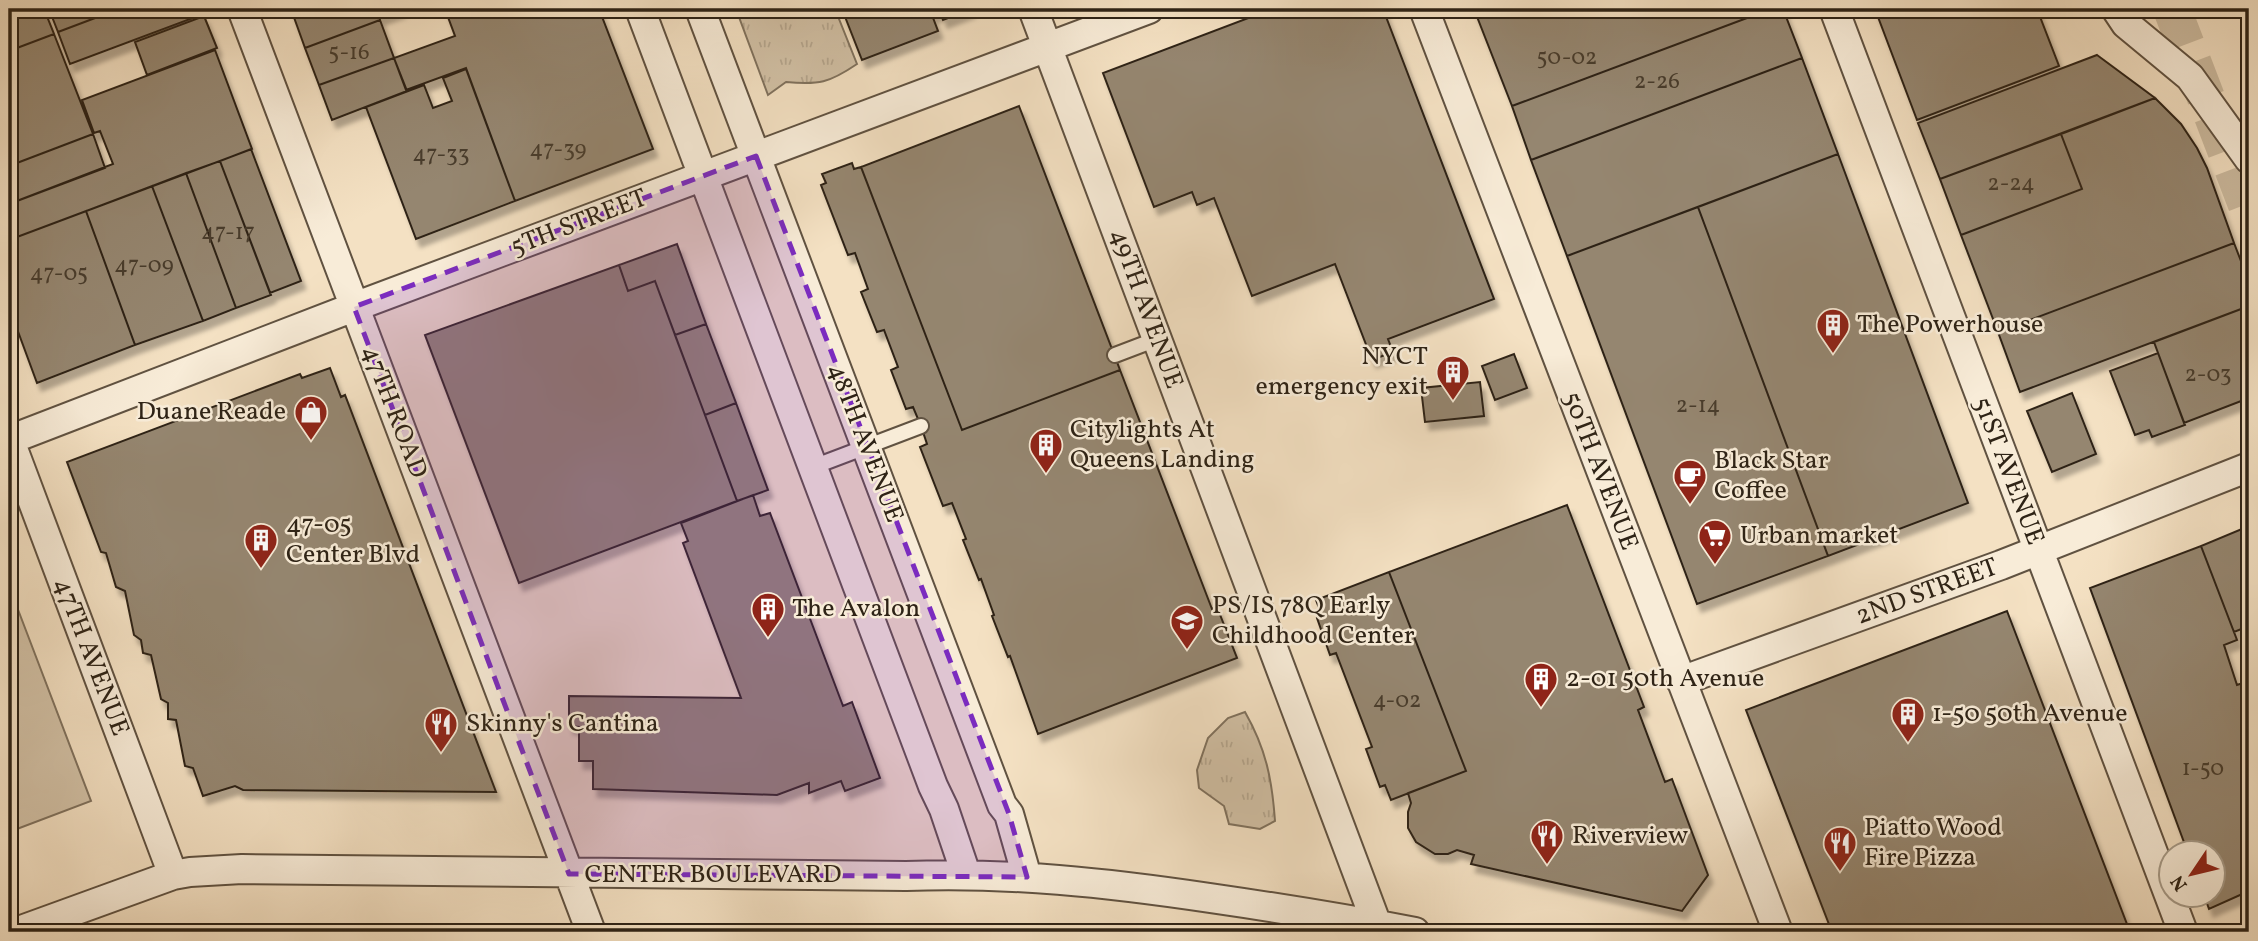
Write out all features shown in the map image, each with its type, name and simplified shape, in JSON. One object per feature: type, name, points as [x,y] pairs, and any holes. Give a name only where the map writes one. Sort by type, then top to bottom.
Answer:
[{"type":"street","name":"47TH ROAD","points":[[242,9],[591,932]]},
{"type":"street","points":[[640,9],[933,786],[944,809],[966,874]]},
{"type":"street","name":"48TH AVENUE","points":[[700,9],[1002,805],[1009,814],[1027,877]]},
{"type":"street","name":"49TH AVENUE","points":[[1033,9],[1377,925]]},
{"type":"street","name":"5TH STREET","points":[[9,439],[1149,9]]},
{"type":"street","name":"50TH AVENUE","points":[[1424,9],[1778,932]]},
{"type":"street","name":"51ST AVENUE","points":[[1834,9],[2183,932]]},
{"type":"street","points":[[2116,9],[2126,24],[2190,77],[2249,159]]},
{"type":"street","name":"47TH AVENUE","points":[[9,439],[173,875]]},
{"type":"street","name":"2ND STREET","points":[[1681,681],[2037,551],[2249,467]]},
{"type":"street","name":"CENTER BOULEVARD","points":[[16,932],[173,875],[242,869],[569,874],[966,874],[1027,877],[1159,890],[1338,916],[1415,932]]},
{"type":"lane","points":[[1115,355],[1157,339]]},
{"type":"lane","points":[[813,467],[921,426]]},
{"type":"highlighted area","points":[[756,156],[1009,814],[1027,877],[569,874],[354,307]]},
{"type":"green space","points":[[736,9],[835,9],[857,64],[823,81],[786,82],[768,95]]},
{"type":"green space","points":[[9,586],[91,801],[9,832]]},
{"type":"green space","points":[[1245,712],[1263,752],[1272,791],[1275,821],[1260,829],[1229,824],[1224,806],[1199,788],[1197,770],[1208,738],[1228,718]]},
{"type":"building","points":[[9,9],[44,9],[54,34],[9,51]]},
{"type":"building","points":[[49,9],[119,9],[58,32]]},
{"type":"building","points":[[119,9],[199,9],[201,15],[70,64],[58,32]]},
{"type":"building","points":[[291,9],[402,9],[305,48]]},
{"type":"building","points":[[445,9],[599,9],[653,149],[515,201],[466,68],[406,90],[394,58],[455,36]]},
{"type":"building","points":[[842,9],[972,9],[943,20],[940,12],[932,15],[938,31],[862,60]]},
{"type":"building","points":[[1272,9],[1383,9],[1494,299],[1388,339],[1393,352],[1372,360],[1335,264],[1252,296],[1214,198],[1197,205],[1192,192],[1154,207],[1103,73]]},
{"type":"building","points":[[1474,9],[1771,9],[1512,106]]},
{"type":"building","points":[[1771,9],[1783,9],[1802,58],[1531,160],[1512,106]]},
{"type":"building","points":[[1875,9],[2037,9],[2059,66],[1917,120]]},
{"type":"building","points":[[204,16],[217,48],[147,75],[135,42]]},
{"type":"building","points":[[380,20],[394,58],[319,85],[305,48]]},
{"type":"building","points":[[54,34],[93,134],[9,166],[9,51]]},
{"type":"building","points":[[215,50],[252,149],[9,240],[9,204],[113,164],[100,131],[94,133],[82,100]]},
{"type":"building","points":[[2097,55],[2155,98],[1940,179],[1918,123]]},
{"type":"building","points":[[394,58],[407,91],[332,120],[319,85]]},
{"type":"building","points":[[1802,58],[1838,154],[1567,256],[1531,160]]},
{"type":"building","points":[[466,69],[515,201],[416,239],[366,107],[424,85],[433,108],[452,101],[443,78]]},
{"type":"building","points":[[2155,98],[2181,124],[2197,148],[2234,243],[1998,332],[1961,235],[2082,189],[2061,134]]},
{"type":"building","points":[[1019,106],[1120,370],[962,430],[861,167]]},
{"type":"building","points":[[93,134],[105,168],[9,204],[9,166]]},
{"type":"building","points":[[2061,134],[2082,189],[1961,235],[1940,179]]},
{"type":"building","points":[[251,149],[301,281],[270,293],[220,161]]},
{"type":"building","name":"The Powerhouse","points":[[1838,154],[1968,503],[1828,556],[1698,207]]},
{"type":"building","points":[[220,161],[271,295],[236,308],[186,173]]},
{"type":"building","name":"Citylights At Queens Landing","points":[[852,163],[854,169],[861,167],[962,430],[1120,370],[1212,609],[1217,607],[1237,658],[1038,734],[1010,656],[1008,657],[992,616],[994,615],[981,579],[979,580],[963,540],[966,539],[952,503],[943,506],[920,447],[927,444],[913,407],[906,409],[891,370],[898,367],[884,330],[877,332],[861,292],[868,289],[855,253],[848,255],[821,185],[826,183],[822,174]]},
{"type":"building","points":[[186,173],[236,308],[203,321],[152,186]]},
{"type":"building","points":[[152,186],[203,321],[135,345],[86,211]]},
{"type":"building","points":[[1698,207],[1828,556],[1697,604],[1567,256]]},
{"type":"building","points":[[86,211],[135,345],[37,383],[9,307],[9,240]]},
{"type":"building","points":[[2234,243],[2249,282],[2249,306],[2020,392],[1998,332]]},
{"type":"building","points":[[677,244],[706,324],[675,335],[655,281],[628,291],[619,265]]},
{"type":"building","points":[[619,265],[628,291],[655,281],[737,501],[519,583],[425,335]]},
{"type":"building","points":[[2249,306],[2249,398],[2184,423],[2154,342]]},
{"type":"building","points":[[706,324],[736,403],[705,415],[675,335]]},
{"type":"building","points":[[2158,353],[2185,425],[2152,437],[2149,430],[2135,435],[2110,371]]},
{"type":"building","points":[[1514,354],[1527,388],[1495,400],[1482,366]]},
{"type":"building","name":"47-05 Center Blvd","points":[[330,368],[341,397],[345,395],[496,792],[243,790],[235,786],[203,796],[193,768],[185,766],[176,720],[168,719],[168,703],[161,699],[151,655],[143,653],[141,640],[134,635],[125,591],[116,587],[106,553],[101,552],[67,462],[300,374],[302,378]]},
{"type":"building","name":"NYCT emergency exit","points":[[1480,382],[1484,416],[1425,422],[1421,388]]},
{"type":"building","points":[[2072,393],[2096,454],[2052,472],[2027,411]]},
{"type":"building","points":[[736,403],[768,490],[737,501],[705,415]]},
{"type":"building","name":"The Avalon","points":[[753,495],[760,516],[770,513],[843,706],[852,702],[880,778],[845,791],[841,781],[809,793],[809,783],[777,795],[593,789],[593,761],[579,761],[579,727],[569,726],[569,696],[741,698],[683,543],[688,541],[681,523]]},
{"type":"building","name":"2-01 50th Avenue","points":[[1567,505],[1644,707],[1638,710],[1665,782],[1672,779],[1708,875],[1682,911],[1471,864],[1474,855],[1457,850],[1448,854],[1435,854],[1416,842],[1408,828],[1411,803],[1408,793],[1466,771],[1389,572]]},
{"type":"building","points":[[2249,526],[2249,626],[2234,632],[2201,546]]},
{"type":"building","points":[[2201,546],[2237,640],[2224,645],[2237,685],[2249,681],[2249,891],[2226,901],[2226,839],[2183,839],[2090,588]]},
{"type":"building","points":[[1389,572],[1466,771],[1391,800],[1385,785],[1380,787],[1366,749],[1372,747],[1336,653],[1330,655],[1317,618],[1322,616],[1316,600]]},
{"type":"building","name":"1-50 50th Avenue","points":[[2007,611],[2130,932],[1832,932],[1746,710]]},
{"type":"tunnel","points":[[2172,9],[2249,210]]},
{"type":"place","name":"The Powerhouse","points":[[1833,355]]},
{"type":"place","name":"NYCT emergency exit","points":[[1453,402]]},
{"type":"place","name":"Duane Reade","points":[[311,442]]},
{"type":"place","name":"Citylights At Queens Landing","points":[[1046,475]]},
{"type":"place","name":"Black Star Coffee","points":[[1690,506]]},
{"type":"place","name":"Urban market","points":[[1715,566]]},
{"type":"place","name":"47-05 Center Blvd","points":[[261,570]]},
{"type":"place","name":"The Avalon","points":[[768,639]]},
{"type":"place","name":"PS/IS 78Q Early Childhood Center","points":[[1187,651]]},
{"type":"place","name":"2-01 50th Avenue","points":[[1541,709]]},
{"type":"place","name":"1-50 50th Avenue","points":[[1908,744]]},
{"type":"place","name":"Skinny's Cantina","points":[[441,754]]},
{"type":"place","name":"Riverview","points":[[1547,866]]},
{"type":"place","name":"Piatto Wood Fire Pizza","points":[[1840,873]]}]
